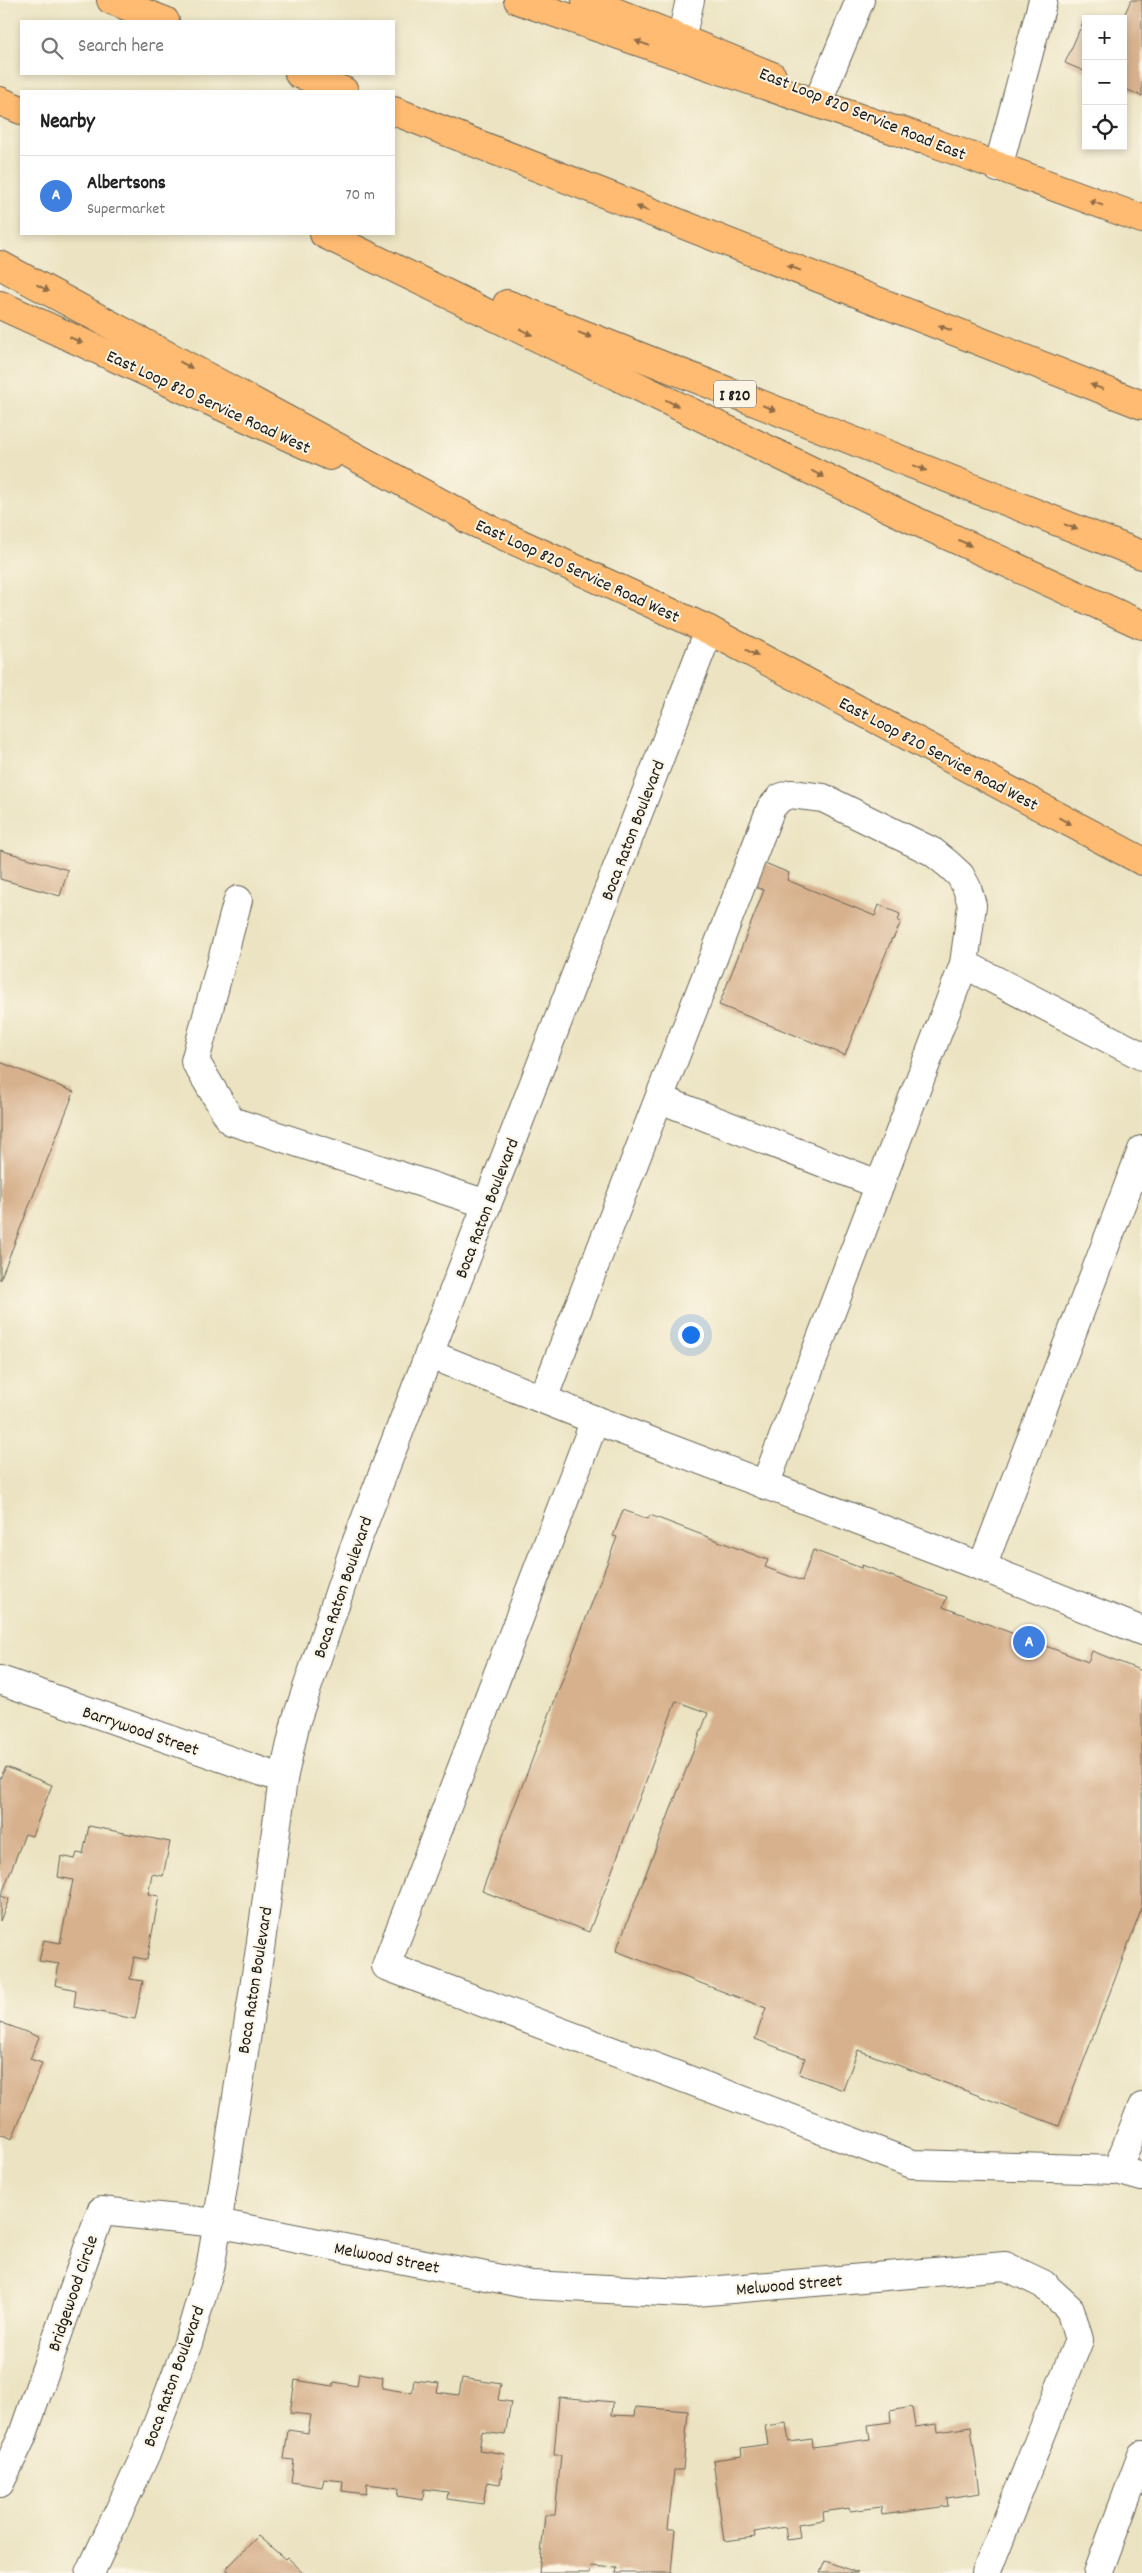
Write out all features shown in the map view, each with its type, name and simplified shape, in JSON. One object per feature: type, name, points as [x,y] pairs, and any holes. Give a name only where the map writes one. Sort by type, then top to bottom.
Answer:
[{"type":"main road","points":[[111,0],[162,20]]},
{"type":"main road","points":[[518,0],[920,139]]},
{"type":"main road","name":"East Loop 820 Service Road East","points":[[586,0],[920,139],[1142,219]]},
{"type":"main road","points":[[302,75],[341,90]]},
{"type":"main road","points":[[0,101],[20,110]]},
{"type":"main road","points":[[395,111],[1142,405]]},
{"type":"main road","points":[[326,235],[907,517],[1142,625]]},
{"type":"main road","name":"I 820","points":[[331,235],[1142,555]]},
{"type":"main road","points":[[0,265],[489,529]]},
{"type":"main road","name":"East Loop 820 Service Road West","points":[[0,305],[709,630],[1142,861]]},
{"type":"street","points":[[681,39],[690,0]]},
{"type":"street","points":[[820,97],[860,0]]},
{"type":"street","points":[[998,168],[1043,0]]},
{"type":"street","name":"Boca Raton Boulevard","points":[[90,2573],[148,2449],[188,2343],[211,2264],[260,1949],[283,1779],[296,1721],[353,1551],[709,630]]},
{"type":"street","points":[[543,1399],[771,808],[780,798],[791,794],[823,798],[933,852],[948,864],[967,888],[972,905],[964,964],[764,1485]]},
{"type":"street","points":[[238,900],[195,1061],[231,1121],[487,1204]]},
{"type":"street","points":[[964,964],[1142,1056]]},
{"type":"street","points":[[660,1099],[880,1185]]},
{"type":"street","points":[[982,1567],[1142,1150]]},
{"type":"street","points":[[430,1354],[595,1420],[982,1567],[1142,1631]]},
{"type":"street","points":[[595,1420],[386,1966],[912,2164],[1130,2174],[1142,2107]]},
{"type":"street","name":"Barrywood Street","points":[[0,1680],[283,1779]]},
{"type":"street","name":"Bridgewood Circle","points":[[0,2483],[22,2437],[101,2211],[217,2224]]},
{"type":"street","name":"Melwood Street","points":[[217,2224],[530,2285],[684,2293],[1005,2266],[1043,2284],[1070,2309],[1079,2340],[986,2573]]},
{"type":"street","points":[[1098,2573],[1141,2459]]},
{"type":"building","points":[[1131,0],[1142,0],[1142,96],[1127,90],[1127,15],[1124,15]]},
{"type":"building","points":[[1082,24],[1082,70],[1065,63]]},
{"type":"building","points":[[0,850],[68,870],[60,896],[0,879]]},
{"type":"building","points":[[765,863],[789,873],[787,880],[875,916],[879,905],[900,914],[898,921],[901,922],[892,938],[845,1055],[719,1005],[764,890],[755,887]]},
{"type":"building","points":[[0,1062],[74,1092],[0,1280]]},
{"type":"building","points":[[623,1510],[648,1519],[650,1515],[768,1560],[765,1567],[802,1581],[813,1550],[861,1568],[862,1565],[947,1597],[943,1607],[1088,1662],[1092,1651],[1142,1671],[1142,1908],[1059,2126],[858,2050],[843,2090],[799,2074],[805,2058],[755,2039],[766,2008],[616,1951],[708,1713],[676,1701],[589,1932],[482,1891],[617,1537],[613,1536]]},
{"type":"building","points":[[6,1767],[52,1785],[32,1836],[25,1834],[1,1896],[9,1899],[0,1921],[0,1778]]},
{"type":"building","points":[[89,1826],[170,1842],[163,1876],[152,1874],[148,1894],[159,1896],[147,1960],[134,1957],[130,1979],[143,1981],[135,2019],[74,2007],[76,1990],[55,1985],[59,1964],[39,1961],[44,1940],[60,1943],[73,1880],[58,1877],[61,1856],[75,1859],[77,1853],[83,1854]]},
{"type":"building","points":[[0,2022],[39,2037],[30,2059],[42,2063],[12,2139],[0,2134]]},
{"type":"building","points":[[359,2373],[383,2377],[382,2388],[412,2393],[414,2380],[439,2383],[437,2392],[459,2395],[462,2378],[501,2384],[498,2400],[511,2402],[505,2435],[482,2432],[479,2450],[505,2454],[500,2484],[487,2482],[483,2504],[447,2499],[448,2492],[424,2489],[423,2500],[398,2496],[399,2488],[367,2484],[366,2494],[342,2491],[343,2481],[324,2479],[322,2487],[291,2482],[294,2460],[284,2459],[288,2430],[308,2433],[311,2415],[290,2413],[295,2380],[333,2386],[334,2382],[357,2386]]},
{"type":"building","points":[[559,2397],[613,2402],[612,2415],[635,2416],[636,2407],[688,2411],[683,2470],[674,2470],[668,2529],[675,2529],[671,2573],[616,2573],[617,2568],[591,2566],[590,2573],[539,2573],[545,2515],[555,2515],[561,2455],[554,2455]]},
{"type":"building","points":[[912,2407],[915,2427],[937,2424],[938,2432],[971,2427],[980,2493],[947,2498],[948,2506],[882,2515],[881,2507],[850,2511],[849,2508],[823,2512],[824,2520],[798,2524],[800,2538],[787,2540],[785,2527],[754,2532],[755,2537],[724,2541],[713,2460],[742,2456],[741,2448],[768,2444],[765,2426],[786,2423],[789,2442],[812,2439],[813,2447],[870,2439],[868,2425],[891,2422],[890,2411]]},
{"type":"building","points":[[258,2536],[285,2559],[287,2557],[304,2573],[227,2573],[229,2571],[226,2569]]},
{"type":"building","points":[[825,2561],[858,2573],[820,2573]]},
{"type":"place","name":"Albertsons","points":[[1029,1642]]}]
